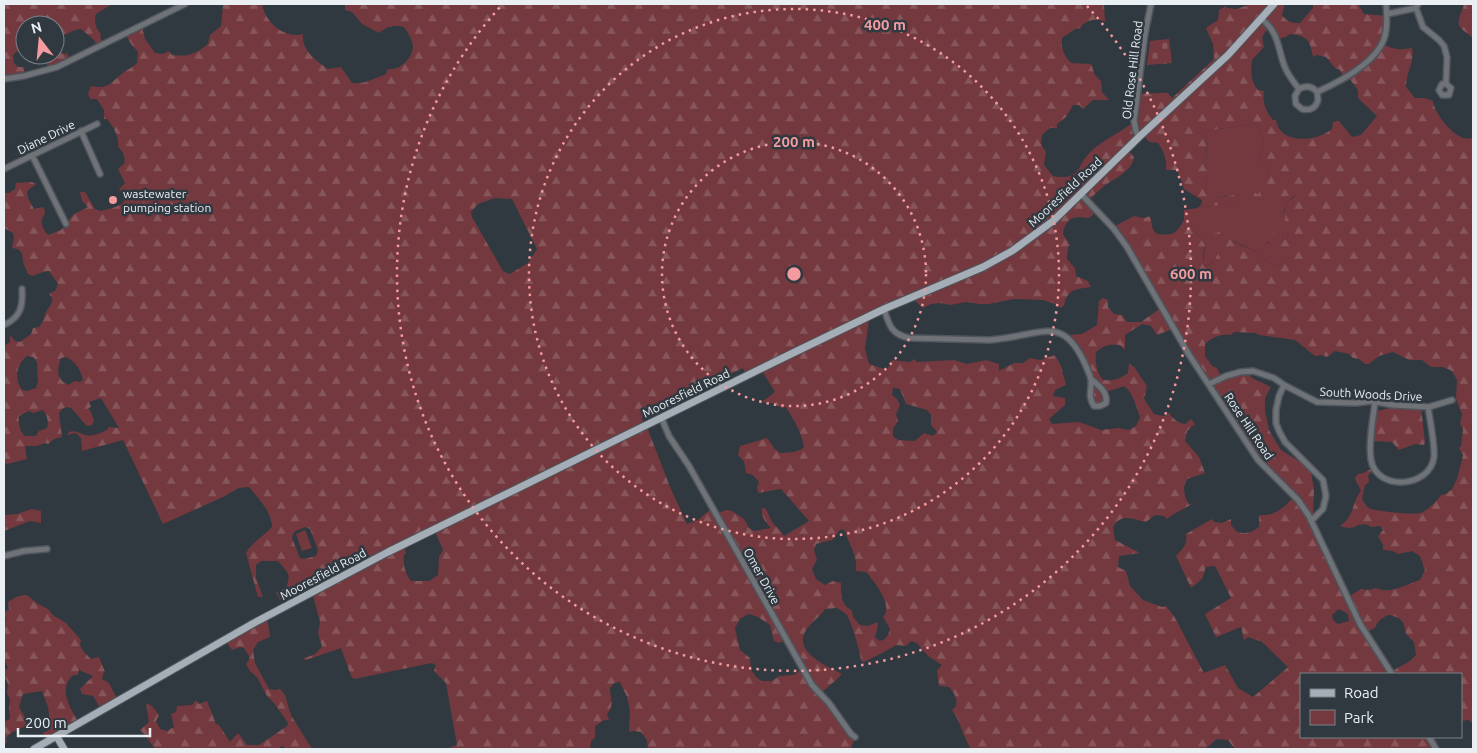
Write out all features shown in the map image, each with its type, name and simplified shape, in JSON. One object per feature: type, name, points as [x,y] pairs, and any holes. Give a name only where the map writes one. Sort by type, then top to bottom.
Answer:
[{"type":"main road","name":"Mooresfield Road","points":[[34,749],[197,655],[306,595],[435,528],[493,502],[661,417],[884,309],[983,267],[1012,251],[1053,222],[1228,55],[1274,4]]},
{"type":"main road","points":[[57,737],[64,749]]},
{"type":"street","points":[[4,79],[57,67],[186,4]]},
{"type":"street","name":"Old Rose Hill Road","points":[[1139,138],[1134,127],[1134,121],[1141,78],[1145,34],[1151,4]]},
{"type":"street","points":[[1317,92],[1350,74],[1377,52],[1384,40],[1386,31],[1386,4]]},
{"type":"street","points":[[1387,14],[1417,6],[1423,27],[1440,40],[1444,46],[1447,57],[1446,84]]},
{"type":"street","points":[[1262,19],[1275,33],[1284,67],[1299,89]]},
{"type":"street","points":[[1306,86],[1314,89],[1317,92],[1317,104],[1311,109],[1306,110],[1299,107],[1295,100],[1296,92],[1299,89],[1306,86]]},
{"type":"street","name":"Diane Drive","points":[[4,169],[97,124]]},
{"type":"street","points":[[81,131],[100,174]]},
{"type":"street","points":[[32,155],[66,224]]},
{"type":"street","name":"Rose Hill Road","points":[[1082,194],[1114,230],[1126,247],[1145,276],[1175,332],[1258,460],[1298,500],[1311,520],[1360,624],[1391,673]]},
{"type":"street","points":[[4,325],[12,321],[21,309],[23,302],[22,289]]},
{"type":"street","points":[[884,309],[895,332],[900,336],[910,338],[990,340],[1040,331],[1055,331],[1064,334],[1072,341],[1091,380],[1107,397],[1106,403],[1100,406],[1094,406],[1090,400],[1091,380]]},
{"type":"street","name":"South Woods Drive","points":[[1209,384],[1226,376],[1253,371],[1274,378],[1317,402],[1333,404],[1375,402],[1428,407],[1452,400]]},
{"type":"street","points":[[1284,385],[1276,410],[1276,423],[1279,431],[1285,442],[1323,480],[1326,496],[1323,509],[1311,520]]},
{"type":"street","points":[[1375,402],[1371,462],[1379,474],[1394,483],[1406,483],[1422,476],[1434,458],[1428,407]]},
{"type":"street","name":"Omer Drive","points":[[661,417],[669,436],[689,466],[809,680],[855,737]]},
{"type":"street","points":[[4,556],[24,551],[47,549]]},
{"type":"street","points":[[1430,738],[1436,749]]},
{"type":"green space","points":[[4,4],[112,4],[96,14],[96,25],[101,34],[103,45],[98,48],[94,40],[81,29],[65,34],[65,15],[15,15],[14,63],[18,67],[24,67],[25,77],[4,80]]},
{"type":"green space","points":[[223,4],[262,4],[267,17],[276,28],[289,34],[303,34],[304,45],[314,59],[328,69],[341,67],[352,83],[356,83],[385,75],[388,69],[401,66],[411,55],[413,46],[411,38],[404,27],[391,27],[379,33],[362,24],[352,12],[345,10],[345,4],[1104,4],[1105,22],[1096,19],[1090,21],[1062,38],[1065,55],[1071,63],[1091,64],[1095,75],[1101,81],[1102,92],[1109,100],[1093,100],[1083,109],[1079,105],[1073,105],[1066,117],[1057,124],[1057,128],[1050,128],[1042,135],[1041,144],[1046,152],[1044,165],[1053,176],[1062,177],[1075,173],[1090,152],[1134,122],[1128,104],[1136,103],[1139,93],[1168,93],[1172,98],[1214,59],[1213,44],[1206,28],[1218,20],[1219,10],[1226,6],[1227,8],[1236,9],[1252,4],[1285,4],[1282,15],[1288,21],[1297,23],[1300,23],[1313,8],[1313,4],[1358,4],[1364,14],[1387,16],[1383,44],[1397,49],[1412,48],[1413,53],[1406,87],[1415,98],[1425,98],[1433,101],[1434,107],[1442,120],[1454,133],[1467,139],[1473,137],[1473,724],[1469,720],[1462,721],[1462,673],[1300,673],[1300,738],[1435,738],[1431,740],[1436,749],[1235,749],[1228,740],[1217,739],[1205,749],[971,749],[952,710],[957,701],[955,696],[949,687],[939,686],[937,670],[942,665],[928,656],[917,643],[911,641],[906,646],[896,645],[864,662],[861,661],[849,618],[837,608],[825,609],[807,629],[803,640],[808,653],[842,674],[819,695],[854,739],[851,749],[648,749],[647,740],[641,732],[629,732],[630,711],[627,697],[620,682],[614,683],[610,688],[611,705],[607,714],[609,720],[604,720],[595,726],[595,738],[591,741],[590,749],[446,749],[457,745],[446,683],[434,671],[436,665],[432,663],[354,679],[351,676],[341,648],[306,660],[303,659],[315,654],[322,647],[318,633],[320,622],[312,592],[371,559],[369,555],[280,600],[276,592],[286,588],[289,579],[288,573],[278,561],[261,561],[256,565],[256,578],[263,597],[258,597],[246,553],[272,527],[270,516],[249,487],[239,488],[163,524],[123,440],[82,451],[81,438],[76,433],[67,435],[73,431],[91,435],[103,432],[108,427],[119,428],[101,398],[89,402],[91,407],[88,408],[94,421],[92,425],[87,426],[71,408],[66,407],[59,413],[62,437],[54,439],[48,444],[25,446],[27,459],[4,463],[4,346],[10,342],[10,335],[15,341],[20,342],[31,334],[33,328],[39,327],[52,303],[49,294],[56,290],[58,284],[49,271],[33,276],[28,274],[23,262],[22,253],[18,249],[12,248],[13,233],[4,228],[4,193],[9,193],[15,189],[16,183],[32,182],[36,184],[27,191],[28,198],[34,209],[44,207],[45,214],[42,224],[48,235],[61,230],[74,214],[88,207],[82,201],[80,192],[85,192],[95,209],[101,211],[122,204],[124,202],[123,195],[119,189],[125,183],[118,169],[125,162],[123,153],[118,147],[118,140],[114,129],[107,119],[104,119],[104,110],[97,99],[90,99],[88,94],[91,86],[106,86],[137,63],[138,52],[126,35],[142,27],[145,39],[155,53],[163,54],[169,51],[172,55],[183,56],[192,54],[208,44],[210,35],[221,26]],"holes":[[[1269,27],[1277,39],[1290,34],[1301,36],[1309,43],[1313,57],[1317,55],[1326,57],[1336,69],[1339,69],[1344,77],[1348,77],[1358,90],[1358,98],[1377,116],[1361,135],[1352,137],[1339,121],[1333,122],[1332,129],[1317,137],[1300,139],[1284,134],[1276,120],[1273,120],[1268,114],[1264,103],[1264,91],[1258,90],[1252,79],[1252,60],[1264,47],[1262,37]],[[1257,123],[1264,141],[1260,159],[1268,168],[1270,175],[1262,181],[1258,195],[1253,190],[1243,189],[1231,195],[1220,197],[1207,196],[1205,188],[1207,174],[1206,131]],[[1142,134],[1150,142],[1158,143],[1165,156],[1166,170],[1176,170],[1184,189],[1202,200],[1201,205],[1197,208],[1295,195],[1284,207],[1288,239],[1283,240],[1281,236],[1273,233],[1268,235],[1266,239],[1281,258],[1282,262],[1280,265],[1272,264],[1253,250],[1232,241],[1222,231],[1213,234],[1221,246],[1217,256],[1211,264],[1204,266],[1205,245],[1194,229],[1184,220],[1177,231],[1171,234],[1157,234],[1153,230],[1150,216],[1144,218],[1134,216],[1113,227],[1161,308],[1141,322],[1127,322],[1122,315],[1114,314],[1108,307],[1108,300],[1103,298],[1099,301],[1097,325],[1082,334],[1068,335],[1067,340],[1082,356],[1089,374],[1091,394],[1097,404],[1106,400],[1106,392],[1124,386],[1132,396],[1139,414],[1140,418],[1136,426],[1129,430],[1118,428],[1101,430],[1079,422],[1052,424],[1049,419],[1065,405],[1065,398],[1053,396],[1055,390],[1066,385],[1061,366],[1055,355],[1040,360],[1030,358],[1023,363],[1014,363],[999,371],[999,364],[986,360],[967,364],[954,360],[917,362],[914,359],[910,362],[892,360],[887,370],[869,364],[865,349],[869,319],[914,300],[923,308],[931,304],[940,303],[950,305],[966,302],[989,304],[1014,299],[1043,300],[1061,308],[1072,291],[1091,287],[1088,281],[1076,276],[1075,268],[1067,259],[1068,247],[1070,245],[1063,234],[1064,228],[1071,219],[1079,217],[1089,218],[1095,212],[1088,201],[1103,187],[1122,175],[1130,167],[1134,157],[1128,150]],[[495,198],[512,199],[537,249],[528,263],[510,274],[503,271],[472,217],[471,212],[478,204]],[[1142,324],[1151,326],[1157,335],[1173,329],[1258,460],[1294,497],[1283,508],[1274,513],[1259,515],[1259,527],[1253,531],[1237,532],[1231,525],[1231,519],[1222,523],[1214,522],[1212,519],[1186,534],[1185,544],[1176,556],[1191,588],[1202,579],[1206,567],[1215,566],[1231,598],[1205,614],[1216,637],[1241,627],[1244,640],[1248,637],[1262,642],[1288,667],[1253,697],[1238,688],[1225,665],[1204,673],[1174,616],[1166,606],[1162,607],[1143,600],[1130,586],[1126,571],[1118,567],[1119,556],[1140,553],[1115,540],[1113,527],[1116,523],[1123,518],[1146,522],[1155,515],[1164,516],[1167,519],[1195,502],[1189,505],[1184,492],[1185,483],[1187,479],[1205,473],[1199,457],[1185,441],[1187,431],[1195,424],[1191,419],[1185,424],[1180,423],[1169,413],[1164,416],[1154,414],[1144,399],[1147,386],[1129,363],[1128,373],[1119,378],[1103,380],[1101,377],[1096,367],[1096,352],[1113,345],[1120,345],[1125,350],[1125,335]],[[1234,332],[1255,333],[1295,340],[1315,356],[1322,355],[1327,357],[1335,351],[1349,354],[1365,364],[1369,364],[1379,356],[1393,352],[1409,360],[1422,360],[1431,367],[1443,367],[1452,371],[1457,380],[1456,399],[1462,414],[1460,424],[1463,429],[1461,446],[1459,448],[1463,455],[1457,479],[1452,489],[1446,494],[1441,495],[1432,506],[1420,513],[1372,509],[1362,499],[1365,485],[1369,482],[1368,475],[1376,469],[1374,467],[1358,474],[1355,478],[1361,491],[1349,517],[1340,526],[1350,528],[1363,524],[1371,527],[1381,526],[1383,530],[1378,536],[1383,545],[1383,550],[1393,551],[1398,554],[1412,551],[1420,556],[1425,570],[1420,580],[1393,590],[1361,589],[1348,597],[1313,518],[1314,490],[1311,472],[1313,470],[1281,450],[1269,430],[1265,411],[1265,398],[1271,387],[1252,378],[1247,372],[1221,377],[1217,368],[1212,366],[1205,356],[1205,344],[1214,338],[1231,335]],[[27,356],[33,357],[37,362],[38,382],[36,388],[27,391],[22,390],[17,376],[20,363]],[[66,357],[73,361],[78,367],[83,380],[80,382],[75,381],[68,385],[64,383],[59,377],[61,358]],[[743,368],[748,378],[762,371],[775,392],[762,402],[773,403],[782,408],[786,407],[800,432],[804,448],[794,452],[780,453],[767,438],[740,446],[738,455],[744,461],[746,473],[753,475],[759,482],[757,487],[758,493],[781,489],[809,521],[784,536],[772,521],[765,508],[762,508],[763,516],[771,528],[754,531],[749,528],[744,519],[732,511],[726,510],[716,514],[712,508],[698,520],[687,524],[670,487],[647,427],[641,418]],[[893,388],[900,389],[906,404],[927,410],[931,415],[931,425],[937,432],[933,436],[924,433],[915,441],[898,440],[893,436],[893,429],[898,421],[896,414],[900,405],[892,395]],[[43,410],[46,414],[47,428],[39,431],[36,436],[25,436],[20,427],[19,416],[29,411],[33,413]],[[305,527],[310,529],[318,550],[316,556],[300,558],[292,538],[294,532]],[[434,529],[443,550],[439,557],[438,575],[429,581],[411,581],[405,569],[404,555],[406,553],[403,544]],[[840,530],[845,531],[854,555],[856,571],[866,572],[882,594],[886,607],[883,617],[890,629],[885,639],[879,641],[875,637],[878,626],[877,622],[868,626],[860,625],[853,617],[852,610],[846,606],[842,599],[841,583],[833,581],[825,585],[816,579],[812,569],[817,560],[814,550],[816,544],[832,540]],[[1339,609],[1348,614],[1349,621],[1338,624],[1333,620],[1332,615]],[[749,614],[758,617],[770,625],[774,641],[779,643],[786,640],[801,670],[794,675],[779,676],[772,681],[762,681],[751,670],[750,658],[740,650],[735,628],[740,619]],[[1389,615],[1400,619],[1406,634],[1414,642],[1416,655],[1410,661],[1392,671],[1366,632],[1375,628],[1377,623]]]},
{"type":"green space","points":[[1464,4],[1473,4],[1473,40],[1459,25],[1459,18]]},
{"type":"green space","points":[[1169,39],[1172,63],[1147,65],[1150,41]]},
{"type":"green space","points":[[67,52],[70,62],[65,64],[65,54]]},
{"type":"green space","points":[[48,65],[61,65],[49,69]]},
{"type":"green space","points":[[1257,123],[1264,141],[1260,159],[1268,168],[1270,175],[1258,196],[1238,194],[1212,199],[1207,196],[1205,188],[1207,174],[1206,131]]},
{"type":"green space","points":[[1295,194],[1284,207],[1288,239],[1283,240],[1282,238],[1267,242],[1280,256],[1283,262],[1280,265],[1268,262],[1253,250],[1227,238],[1215,260],[1203,266],[1205,245],[1194,229],[1184,220],[1184,210]]},
{"type":"green space","points":[[1397,406],[1421,408],[1424,445],[1415,444],[1399,450],[1392,442],[1371,441],[1374,415],[1378,411]]},
{"type":"green space","points":[[32,509],[41,511],[41,523],[30,521],[4,531],[4,515],[17,514]]},
{"type":"green space","points":[[305,530],[312,548],[302,551],[296,534]]},
{"type":"green space","points":[[27,595],[65,622],[81,640],[80,646],[91,659],[99,657],[105,672],[102,679],[109,683],[118,701],[102,711],[93,696],[82,694],[80,689],[93,676],[79,670],[78,675],[73,675],[68,681],[66,693],[69,705],[79,724],[48,741],[43,733],[51,729],[48,707],[42,691],[23,694],[19,707],[30,726],[14,731],[6,738],[7,743],[4,743],[4,721],[9,720],[10,717],[10,699],[7,693],[8,684],[4,676],[4,670],[8,668],[4,659],[4,624],[6,619],[4,613],[9,609],[8,602],[16,597]]},
{"type":"green space","points":[[265,617],[270,637],[258,642],[253,650],[255,663],[269,689],[280,689],[285,695],[291,715],[312,749],[286,749],[283,746],[276,749],[155,749],[140,730],[149,722],[146,703],[152,706],[159,715],[156,721],[160,729],[167,731],[174,727],[171,714],[176,712],[177,706],[192,705],[196,700],[199,704],[207,701],[216,724],[219,725],[230,742],[238,733],[247,745],[259,745],[287,726],[288,723],[246,664],[249,656],[244,648],[240,647],[232,650],[225,640]]},
{"type":"place","name":"wastewater pumping station","points":[[113,200]]}]
